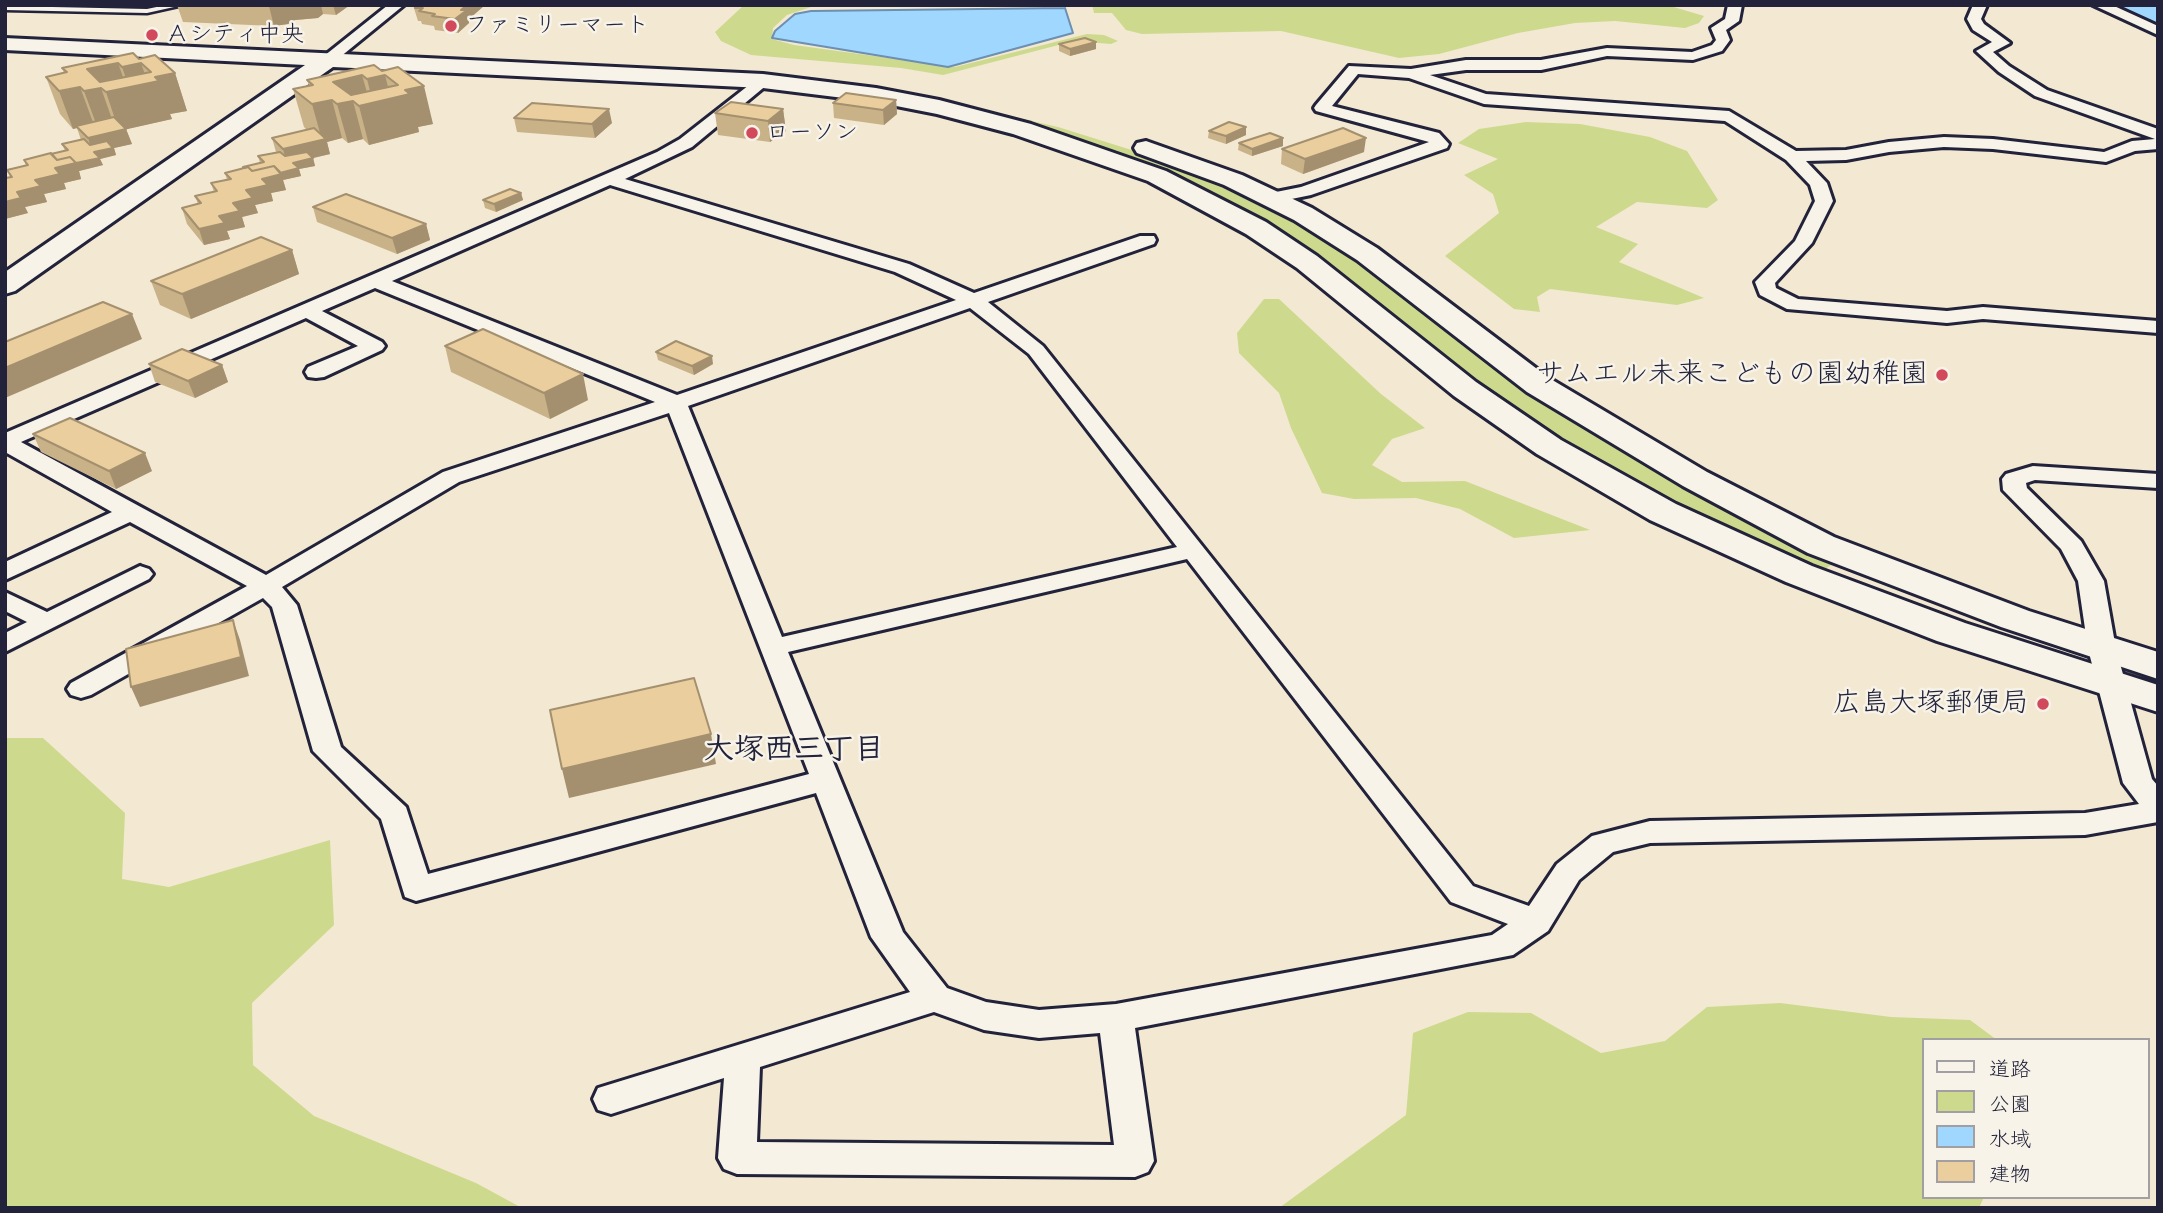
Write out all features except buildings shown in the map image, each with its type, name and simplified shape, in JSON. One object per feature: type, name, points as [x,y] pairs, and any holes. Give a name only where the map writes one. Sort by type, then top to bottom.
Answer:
[{"type":"street","points":[[5,285],[335,55],[397,5]]},
{"type":"street","points":[[1411,74],[1466,65],[1541,65],[1607,52],[1693,56],[1717,48],[1723,40],[1718,28],[1732,22],[1735,5]]},
{"type":"street","points":[[1980,5],[1975,19],[1978,27],[2003,43],[1983,51],[1986,56],[2041,93],[2158,135]]},
{"type":"street","points":[[2100,5],[2158,31]]},
{"type":"street","points":[[5,36],[764,81],[876,95],[939,107],[1022,129],[1157,176],[1256,228],[1307,262],[1465,389],[1549,447],[1663,512],[1799,574],[1951,632],[2158,699]]},
{"type":"street","points":[[5,44],[701,69],[822,79],[899,88],[1046,119],[1124,140],[1187,161],[1272,198],[1367,254],[1538,385],[1695,479],[1821,545],[2015,619],[2158,666]]},
{"type":"street","points":[[1272,198],[1305,191],[1441,144],[1433,137],[1322,108],[1354,69],[1411,74],[1484,99],[1729,116],[1792,156],[1818,183],[1824,201],[1803,243],[1765,282],[1767,291],[1794,306],[1947,317],[1983,313],[2158,327]]},
{"type":"street","points":[[5,442],[663,156],[686,143],[764,81]]},
{"type":"street","points":[[1792,156],[1846,155],[1889,147],[1944,142],[1993,144],[2106,157],[2133,146],[2158,144]]},
{"type":"street","points":[[607,179],[902,268],[973,300],[1035,349],[1462,894],[1536,922]]},
{"type":"street","points":[[81,689],[265,586],[451,477],[676,403],[1147,240]]},
{"type":"street","points":[[376,281],[676,403],[888,937],[935,998],[984,1016],[1039,1024],[1116,1018],[1501,946],[1536,922],[1568,872],[1604,844],[1650,832],[2085,824],[2158,811]]},
{"type":"street","points":[[307,311],[375,345],[316,372]]},
{"type":"street","points":[[5,442],[265,586],[284,605],[328,751],[395,815],[416,889],[826,780]]},
{"type":"street","points":[[2158,481],[2033,473],[2014,479],[2015,490],[2035,506],[2072,546],[2091,581],[2102,649],[2138,783],[2158,805]]},
{"type":"street","points":[[5,572],[131,512]]},
{"type":"street","points":[[773,647],[1195,550]]},
{"type":"street","points":[[5,644],[140,574]]},
{"type":"street","points":[[5,600],[47,622]]},
{"type":"street","points":[[611,1099],[935,998]]},
{"type":"street","points":[[743,1060],[737,1158],[1135,1161],[1116,1018]]},
{"type":"lane","points":[[5,8],[147,11],[179,5]]},
{"type":"green space","points":[[744,5],[817,5],[787,15],[773,28],[772,39],[794,45],[955,67],[1087,34],[1104,35],[1118,41],[1111,44],[1074,41],[943,75],[901,68],[751,55],[721,41],[715,32]]},
{"type":"green space","points":[[1092,5],[1667,5],[1704,16],[1699,23],[1685,28],[1615,21],[1575,23],[1518,33],[1439,54],[1399,58],[1281,31],[1142,34],[1126,30],[1112,13],[1094,13]]},
{"type":"green space","points":[[923,96],[1058,127],[1186,167],[1314,225],[1726,506],[1787,544],[1831,565],[1821,572],[1683,512],[1575,451],[1473,381],[1317,254],[1263,221],[919,98]]},
{"type":"green space","points":[[1526,122],[1580,124],[1650,137],[1687,151],[1718,200],[1707,208],[1637,202],[1596,227],[1638,244],[1619,262],[1704,298],[1677,305],[1550,289],[1537,297],[1540,312],[1514,309],[1445,256],[1499,213],[1493,194],[1464,175],[1498,159],[1458,143],[1479,129]]},
{"type":"green space","points":[[1264,299],[1279,299],[1381,394],[1425,428],[1392,439],[1372,465],[1402,482],[1465,481],[1590,530],[1514,538],[1460,509],[1416,498],[1354,499],[1322,493],[1291,428],[1279,393],[1239,353],[1237,333]]},
{"type":"green space","points":[[5,738],[43,738],[125,813],[122,879],[169,887],[330,840],[334,925],[252,1003],[253,1065],[314,1116],[476,1183],[522,1208],[5,1208]]},
{"type":"green space","points":[[1780,1003],[1891,1017],[1970,1020],[1994,1038],[1922,1038],[1922,1199],[1983,1199],[1979,1208],[1279,1208],[1406,1115],[1413,1033],[1468,1012],[1531,1013],[1601,1053],[1665,1041],[1707,1007]]},
{"type":"water","points":[[1065,8],[1073,33],[948,67],[772,38],[775,31],[795,14],[811,11]]},
{"type":"waterway","points":[[2125,5],[2158,19]]},
{"type":"place","name":"ファミリーマート","points":[[451,26]]},
{"type":"place","name":"Ａシティ中央","points":[[152,35]]},
{"type":"place","name":"ローソン","points":[[752,133]]},
{"type":"place","name":"サムエル未来こどもの園幼稚園","points":[[1942,375]]},
{"type":"place","name":"広島大塚郵便局","points":[[2043,704]]},
{"type":"district","name":"大塚西三丁目","points":[[794,750]]}]
